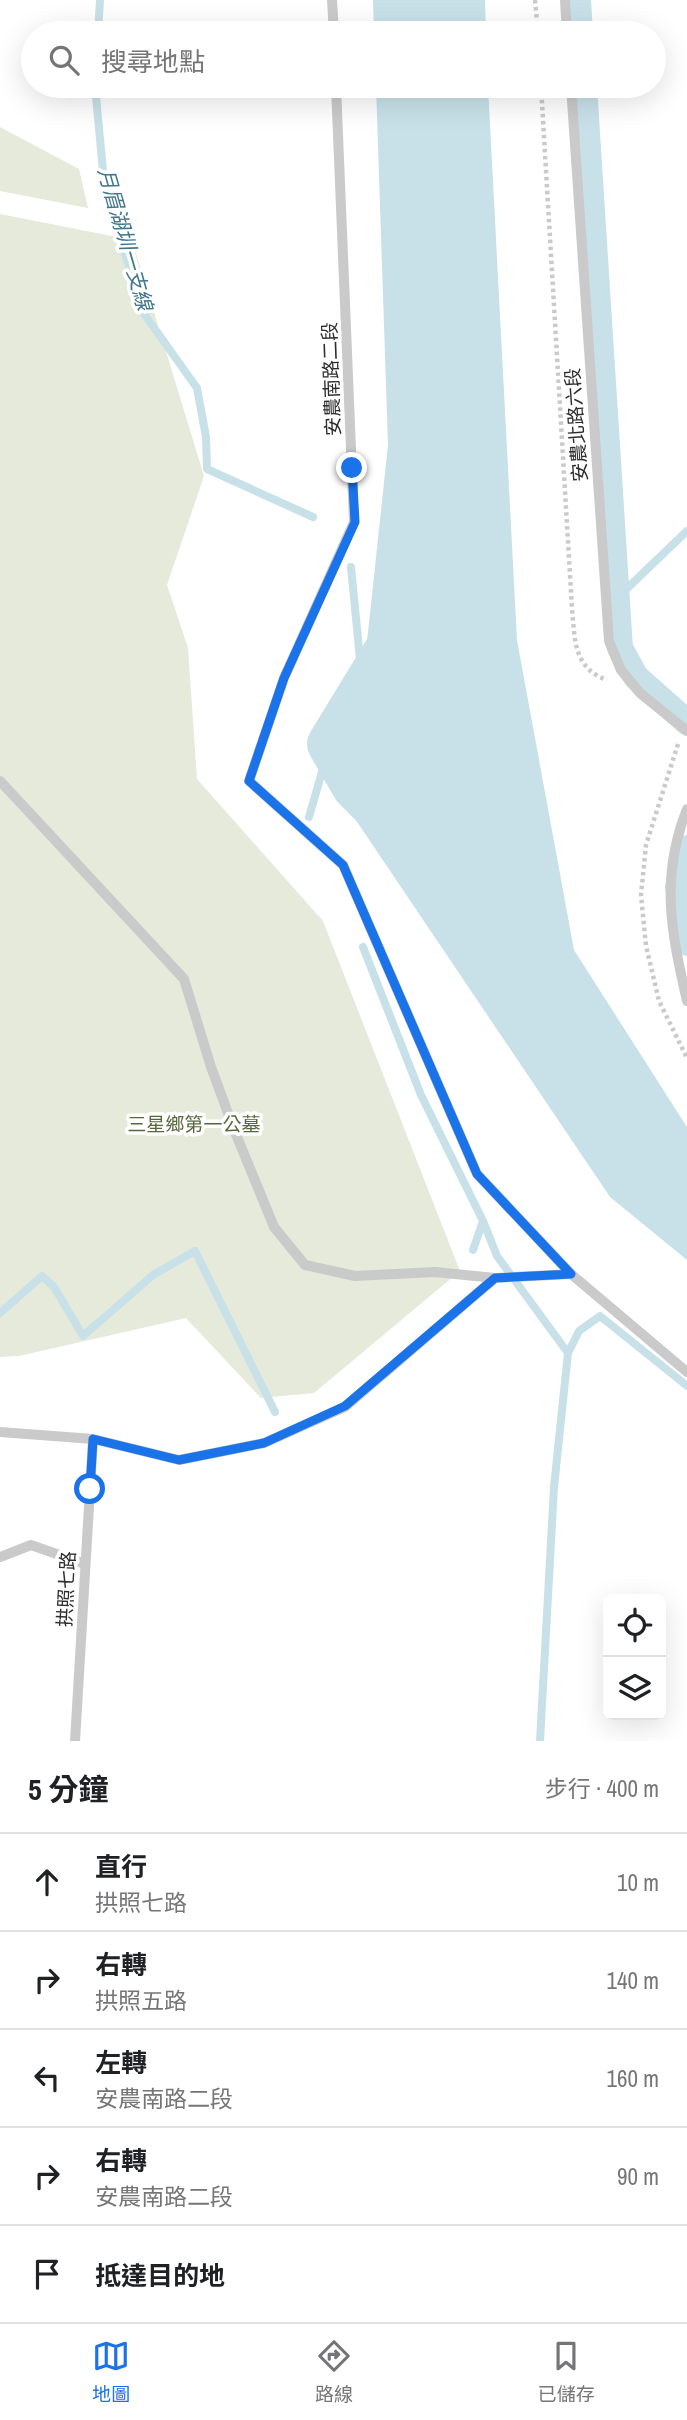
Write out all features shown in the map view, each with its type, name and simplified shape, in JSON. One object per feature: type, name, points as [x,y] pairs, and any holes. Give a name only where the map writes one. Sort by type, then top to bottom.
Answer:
[{"type":"lane","points":[[332,0],[333,21]]},
{"type":"lane","points":[[565,0],[566,21]]},
{"type":"lane","name":"安農南路二段","points":[[337,98],[355,522],[284,678],[249,781],[343,865],[477,1174],[571,1274],[687,1372]]},
{"type":"lane","name":"安農北路六段","points":[[571,98],[609,641],[621,670],[638,690],[687,731]]},
{"type":"lane","points":[[0,781],[184,979],[225,1106],[275,1227],[305,1265],[355,1276],[435,1272],[495,1278],[571,1274]]},
{"type":"lane","points":[[687,809],[677,833],[669,890],[673,941],[687,1001]]},
{"type":"lane","points":[[0,1432],[93,1439],[179,1460],[264,1443],[345,1406],[495,1278]]},
{"type":"lane","name":"拱照七路","points":[[75,1741],[93,1439]]},
{"type":"lane","points":[[0,1557],[31,1545],[85,1564]]},
{"type":"path","points":[[535,0],[537,21]]},
{"type":"path","points":[[542,98],[576,653],[594,676],[638,690]]},
{"type":"green space","points":[[0,127],[79,169],[88,208],[0,191]]},
{"type":"green space","name":"三星鄉第一公墓","points":[[0,214],[132,240],[204,476],[167,585],[188,648],[197,779],[323,921],[460,1271],[314,1393],[261,1398],[186,1318],[19,1356],[0,1357]]},
{"type":"water","points":[[373,0],[485,0],[486,21],[374,21]]},
{"type":"water","points":[[376,98],[489,98],[517,640],[574,950],[687,1127],[687,1260],[610,1197],[349,810],[388,445]]},
{"type":"waterway","name":"月眉湖圳一支線","points":[[99,21],[100,0]]},
{"type":"waterway","points":[[578,0],[579,21]]},
{"type":"waterway","name":"月眉湖圳一支線","points":[[96,98],[104,181],[142,311],[197,388],[206,437],[207,469],[313,517]]},
{"type":"waterway","points":[[585,98],[620,648],[636,677],[687,722]]},
{"type":"waterway","points":[[617,598],[687,531]]},
{"type":"waterway","name":"月眉湖圳一支線","points":[[351,567],[363,690]]},
{"type":"waterway","points":[[394,639],[330,744],[355,787],[395,827]]},
{"type":"waterway","points":[[309,817],[330,744]]},
{"type":"waterway","points":[[687,848],[678,887],[687,943]]},
{"type":"waterway","points":[[363,947],[421,1095],[483,1221],[497,1256],[568,1353],[554,1487],[540,1741]]},
{"type":"waterway","points":[[473,1250],[483,1221]]},
{"type":"waterway","points":[[0,1313],[42,1276],[54,1287],[83,1336],[153,1275],[195,1251],[275,1412]]},
{"type":"waterway","points":[[568,1353],[579,1331],[600,1316],[687,1386]]},
{"type":"route","points":[[90,1489],[93,1439],[179,1460],[264,1443],[345,1406],[495,1278],[571,1274],[477,1174],[343,865],[249,781],[284,678],[355,522],[352,468]]}]
